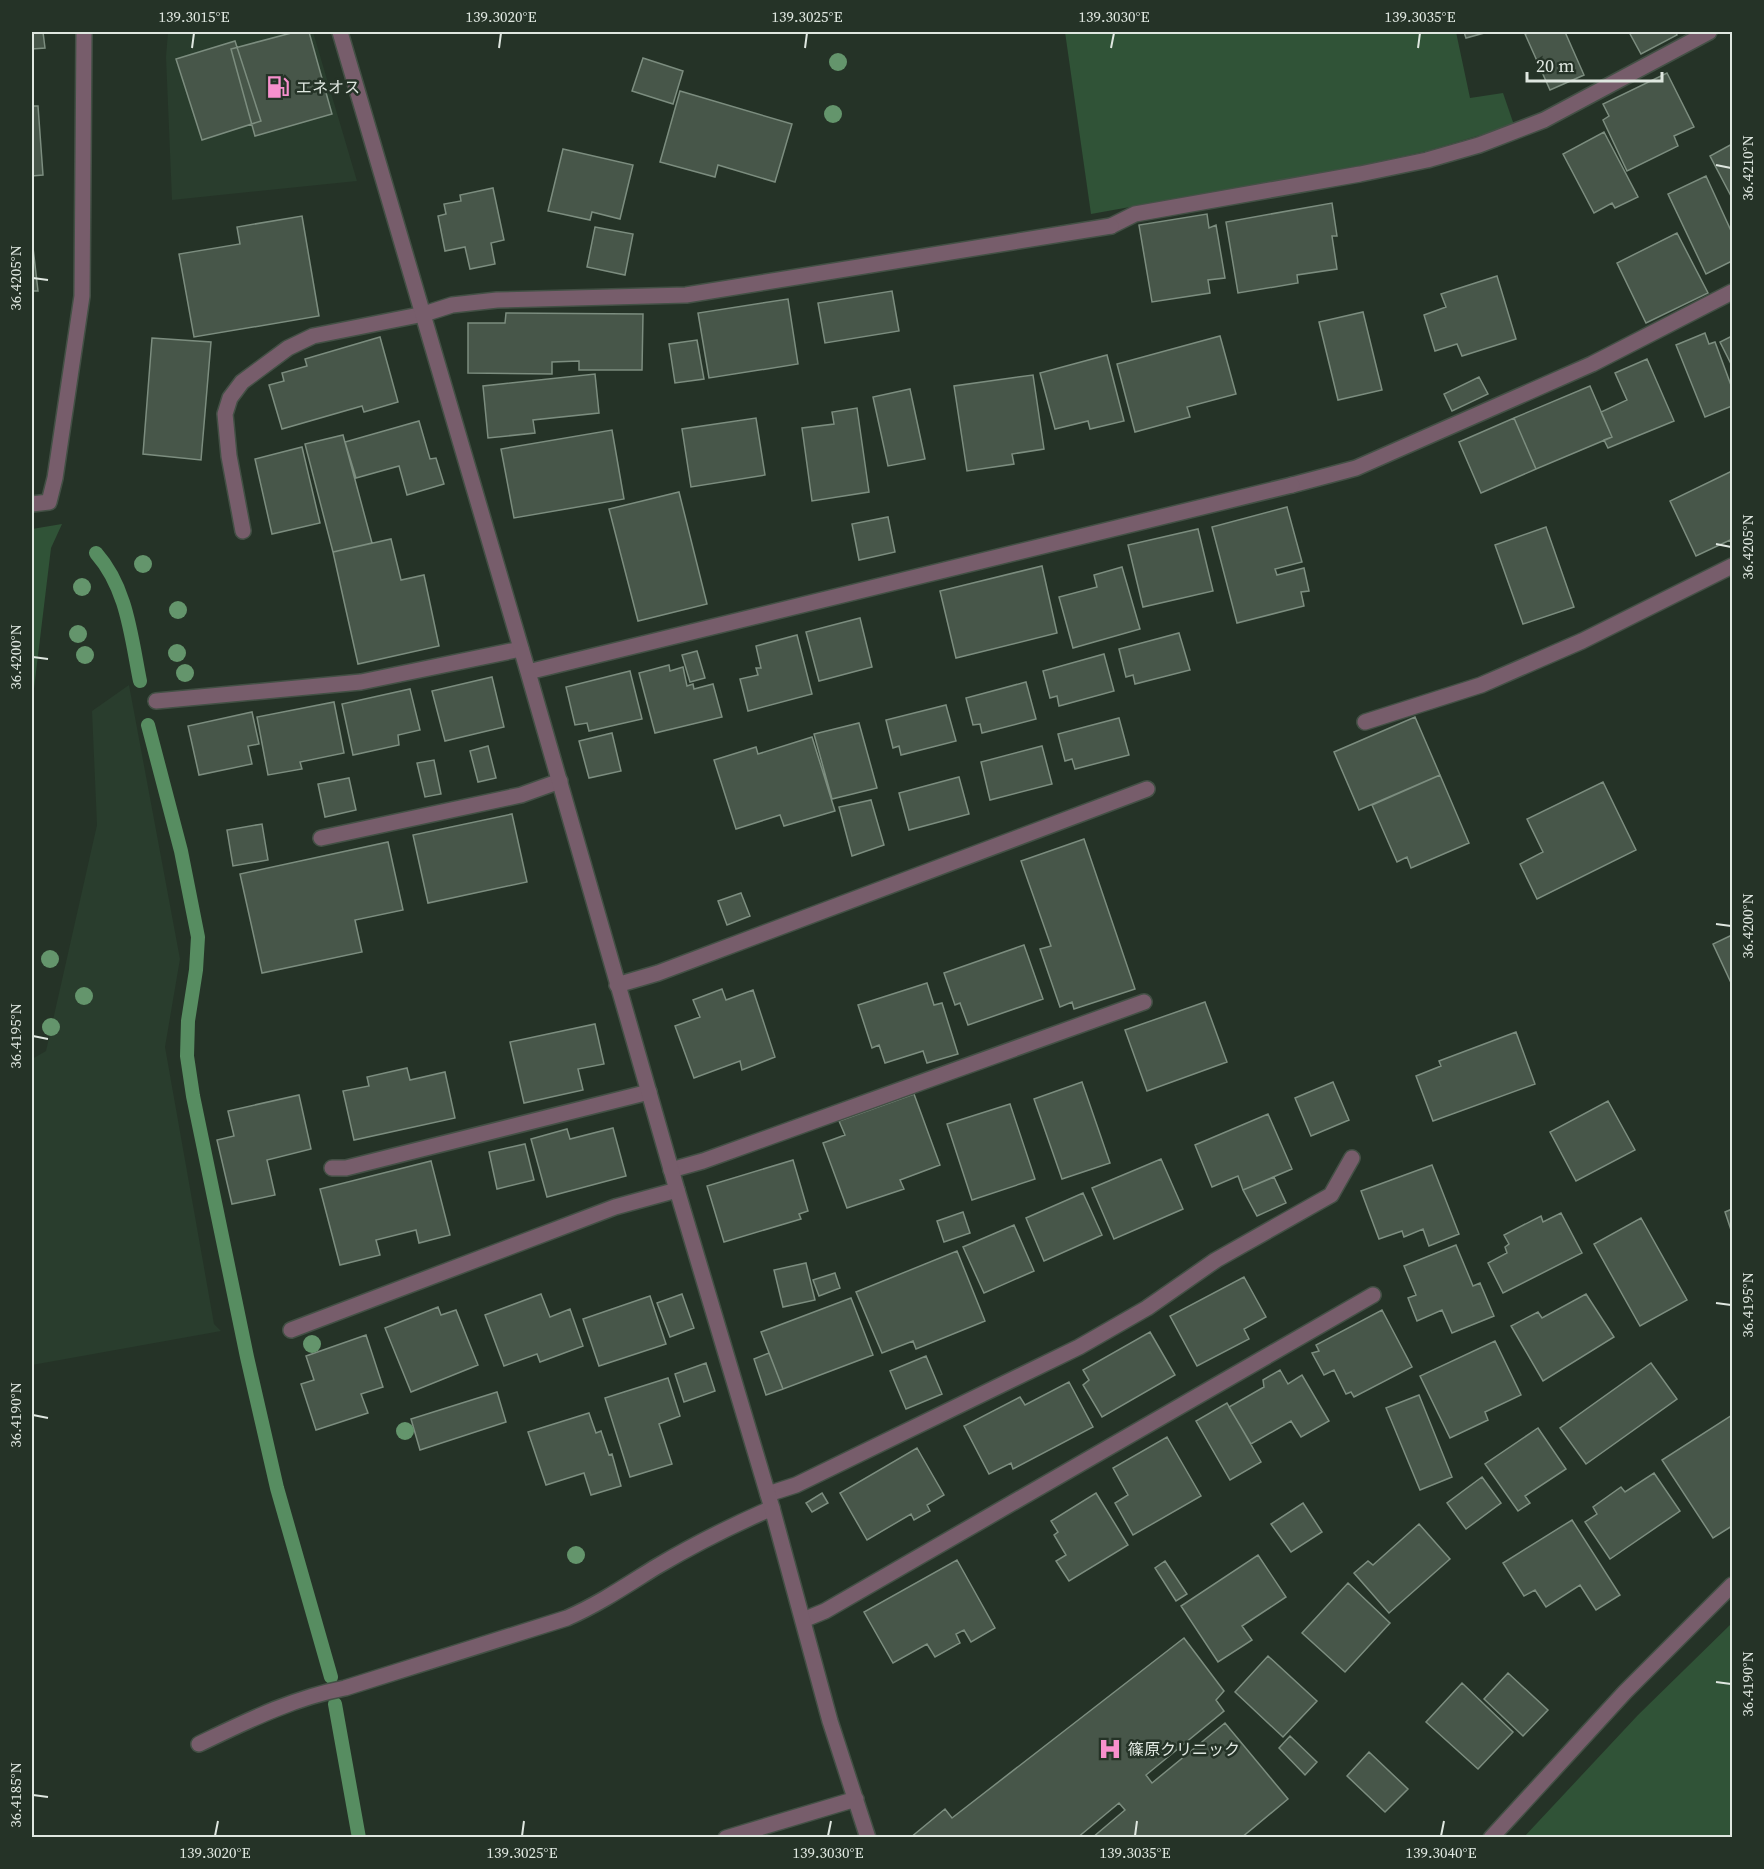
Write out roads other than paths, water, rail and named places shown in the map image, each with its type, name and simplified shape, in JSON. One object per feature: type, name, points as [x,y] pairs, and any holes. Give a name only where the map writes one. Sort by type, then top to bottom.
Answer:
[{"type":"street","points":[[32,504],[49,502],[51,494],[82,296],[84,32]]},
{"type":"street","points":[[340,32],[424,314],[671,1170],[770,1501],[831,1721],[868,1838]]},
{"type":"street","points":[[243,531],[229,456],[225,414],[230,398],[242,382],[288,348],[313,336],[424,314],[452,305],[497,300],[686,296],[1111,226],[1135,214],[1426,160],[1479,145],[1544,120],[1709,32]]},
{"type":"street","points":[[528,672],[1292,485],[1366,463],[1592,364],[1732,292]]},
{"type":"street","points":[[1365,722],[1481,685],[1581,641],[1732,566]]},
{"type":"street","points":[[156,701],[361,682],[521,649]]},
{"type":"street","points":[[321,838],[521,795],[560,782]]},
{"type":"street","points":[[617,985],[658,973],[1147,789]]},
{"type":"street","points":[[671,1170],[704,1161],[1144,1002]]},
{"type":"street","points":[[332,1168],[346,1168],[649,1092]]},
{"type":"street","points":[[199,1744],[273,1709],[317,1693],[345,1688],[567,1618],[596,1605],[796,1485],[1078,1347],[1147,1308],[1216,1260],[1331,1195],[1352,1158]]},
{"type":"street","points":[[291,1330],[615,1207],[677,1190]]},
{"type":"street","points":[[803,1620],[825,1611],[1373,1295]]},
{"type":"street","points":[[1491,1838],[1625,1692],[1732,1585]]},
{"type":"street","points":[[726,1838],[856,1799]]},
{"type":"waterway","points":[[96,553],[115,581],[121,597],[140,681]]},
{"type":"waterway","points":[[148,725],[181,851],[198,937],[196,970],[188,1021],[187,1056],[193,1096],[247,1357],[277,1488],[331,1677]]},
{"type":"waterway","points":[[335,1704],[359,1838]]},
{"type":"place","name":"エネオス","points":[[278,87]]},
{"type":"place","name":"篠原クリニック","points":[[1110,1749]]}]
